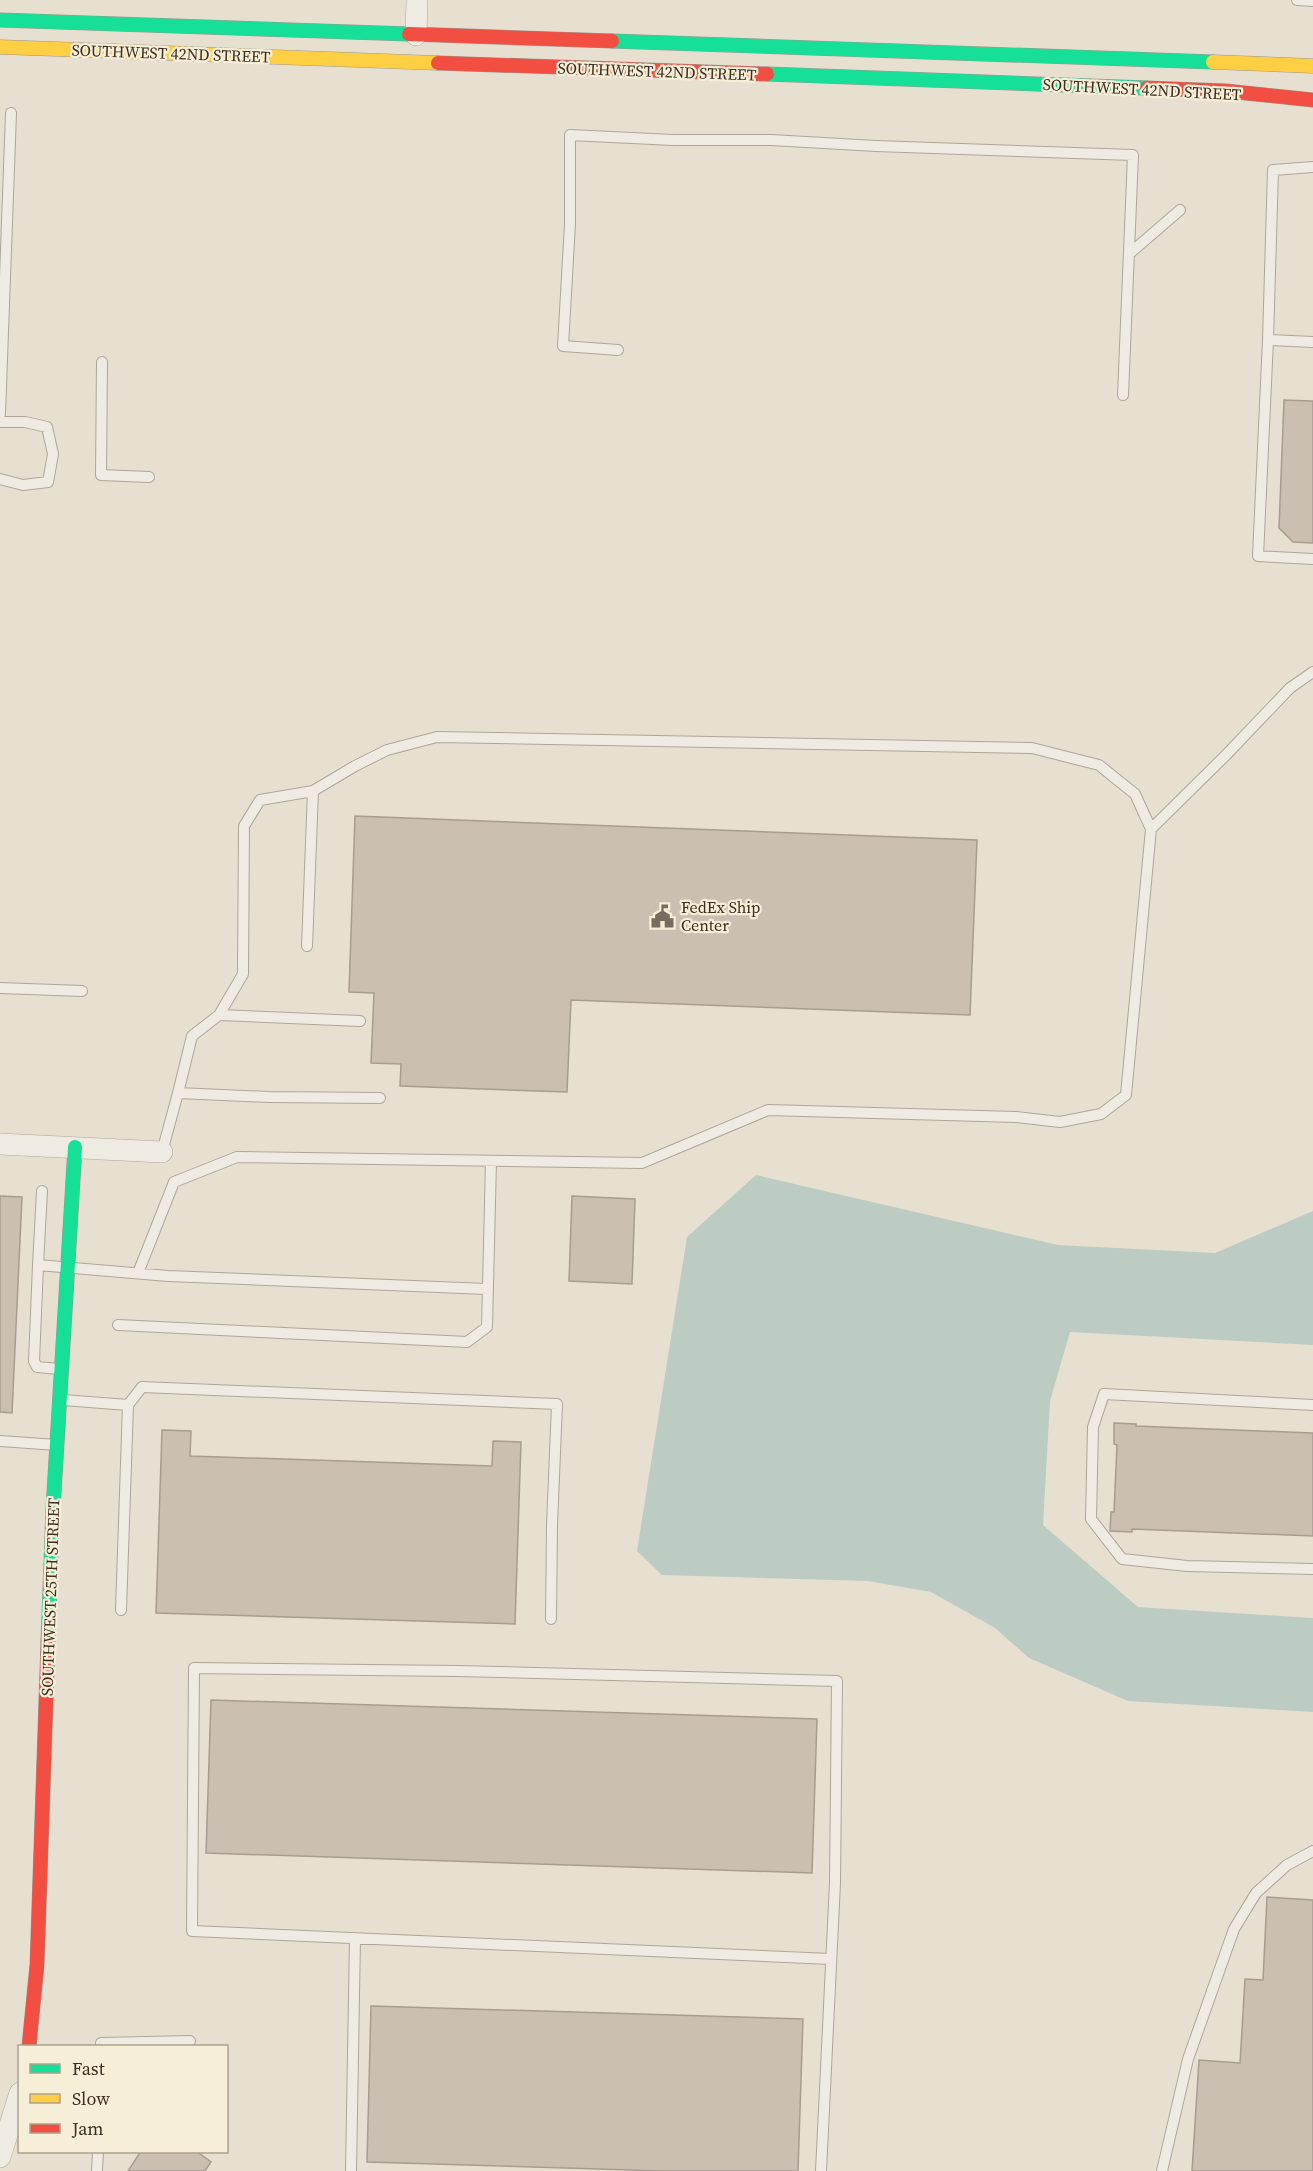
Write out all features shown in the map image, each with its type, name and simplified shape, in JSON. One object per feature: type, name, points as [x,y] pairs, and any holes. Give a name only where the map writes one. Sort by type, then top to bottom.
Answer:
[{"type":"street","points":[[416,35],[417,0]]},
{"type":"street","name":"SOUTHWEST 42ND STREET","points":[[0,20],[626,43],[1155,68],[1313,66]]},
{"type":"street","points":[[566,68],[575,59],[626,43]]},
{"type":"street","name":"SOUTHWEST 42ND STREET","points":[[0,47],[1226,91],[1313,100]]},
{"type":"street","points":[[0,1144],[162,1152]]},
{"type":"street","name":"SOUTHWEST 25TH STREET","points":[[29,2045],[37,1965],[52,1509],[75,1147]]},
{"type":"street","points":[[0,2157],[18,2099]]},
{"type":"lane","points":[[1297,0],[1313,1]]},
{"type":"lane","points":[[1155,68],[1174,89]]},
{"type":"lane","points":[[0,414],[11,114]]},
{"type":"lane","points":[[618,350],[563,346],[570,224],[570,135],[673,140],[771,140],[1133,155],[1123,395]]},
{"type":"lane","points":[[1313,167],[1273,170],[1258,556],[1313,559]]},
{"type":"lane","points":[[1129,254],[1180,210]]},
{"type":"lane","points":[[1268,340],[1313,342]]},
{"type":"lane","points":[[102,362],[101,475],[149,477]]},
{"type":"lane","points":[[0,422],[25,422],[47,427],[53,454],[48,482],[23,484],[0,479]]},
{"type":"lane","points":[[1150,829],[1290,688],[1313,672]]},
{"type":"lane","points":[[138,1273],[174,1182],[237,1157],[642,1163],[768,1110],[1016,1117],[1060,1122],[1101,1114],[1126,1095],[1150,829],[1135,794],[1099,765],[1032,748],[437,737],[387,750],[313,791],[260,800],[244,826],[243,974],[219,1015],[192,1036],[162,1152]]},
{"type":"lane","points":[[307,946],[313,791]]},
{"type":"lane","points":[[0,988],[82,991]]},
{"type":"lane","points":[[219,1015],[360,1022]]},
{"type":"lane","points":[[178,1093],[380,1098]]},
{"type":"lane","points":[[118,1325],[467,1342],[487,1328],[491,1161]]},
{"type":"lane","points":[[42,1191],[34,1361],[38,1367],[61,1369]]},
{"type":"lane","points":[[38,1265],[138,1273],[488,1289]]},
{"type":"lane","points":[[121,1610],[128,1405],[142,1387],[556,1404],[551,1619]]},
{"type":"lane","points":[[1313,1405],[1104,1394],[1093,1427],[1091,1520],[1122,1559],[1187,1566],[1313,1569]]},
{"type":"lane","points":[[59,1399],[128,1405]]},
{"type":"lane","points":[[0,1441],[57,1445]]},
{"type":"lane","points":[[821,2171],[835,1883],[837,1681],[458,1671],[195,1668],[192,1931],[831,1959]]},
{"type":"lane","points":[[1162,2171],[1188,2059],[1234,1929],[1256,1893],[1287,1865],[1313,1851]]},
{"type":"lane","points":[[351,2171],[355,1938]]},
{"type":"lane","points":[[101,2045],[101,2043],[190,2041]]},
{"type":"lane","points":[[97,2171],[98,2153]]},
{"type":"shaded area","points":[[756,1175],[1058,1245],[1215,1253],[1313,1211],[1313,1345],[1070,1332],[1050,1401],[1043,1525],[1138,1607],[1313,1618],[1313,1712],[1128,1701],[1029,1658],[995,1628],[931,1592],[868,1581],[662,1575],[637,1551],[687,1237]]},
{"type":"building","points":[[1284,400],[1313,401],[1313,543],[1293,542],[1279,528]]},
{"type":"building","name":"FedEx Ship Center","points":[[355,816],[977,840],[970,1015],[571,1000],[567,1092],[400,1086],[401,1064],[371,1063],[374,993],[349,992]]},
{"type":"building","points":[[0,1196],[22,1197],[12,1413],[0,1412]]},
{"type":"building","points":[[572,1196],[635,1199],[632,1284],[569,1281]]},
{"type":"building","points":[[1114,1423],[1136,1424],[1136,1426],[1313,1433],[1313,1536],[1132,1529],[1132,1532],[1110,1531],[1111,1512],[1114,1512],[1117,1445],[1114,1444]]},
{"type":"building","points":[[162,1430],[191,1431],[190,1456],[492,1466],[493,1441],[521,1442],[515,1624],[156,1613]]},
{"type":"building","points":[[211,1700],[817,1719],[812,1873],[206,1853]]},
{"type":"building","points":[[1267,1897],[1313,1900],[1313,2171],[1192,2171],[1199,2060],[1240,2063],[1245,1979],[1263,1980]]},
{"type":"building","points":[[371,2006],[803,2019],[798,2171],[663,2171],[367,2162]]},
{"type":"building","points":[[140,2153],[199,2153],[211,2162],[205,2171],[128,2171]]},
{"type":"traffic: fast","points":[[0,20],[409,34]]},
{"type":"traffic: fast","points":[[612,41],[1213,62]]},
{"type":"traffic: fast","points":[[767,74],[1147,88]]},
{"type":"traffic: fast","points":[[48,1642],[53,1509],[75,1147]]},
{"type":"traffic: slow","points":[[0,47],[438,63]]},
{"type":"traffic: slow","points":[[1213,62],[1313,66]]},
{"type":"traffic: jam","points":[[409,34],[612,41]]},
{"type":"traffic: jam","points":[[438,63],[767,74]]},
{"type":"traffic: jam","points":[[1147,88],[1226,91],[1313,100]]},
{"type":"traffic: jam","points":[[29,2045],[37,1965],[48,1642]]},
{"type":"place","name":"FedEx Ship Center","points":[[663,916]]}]
